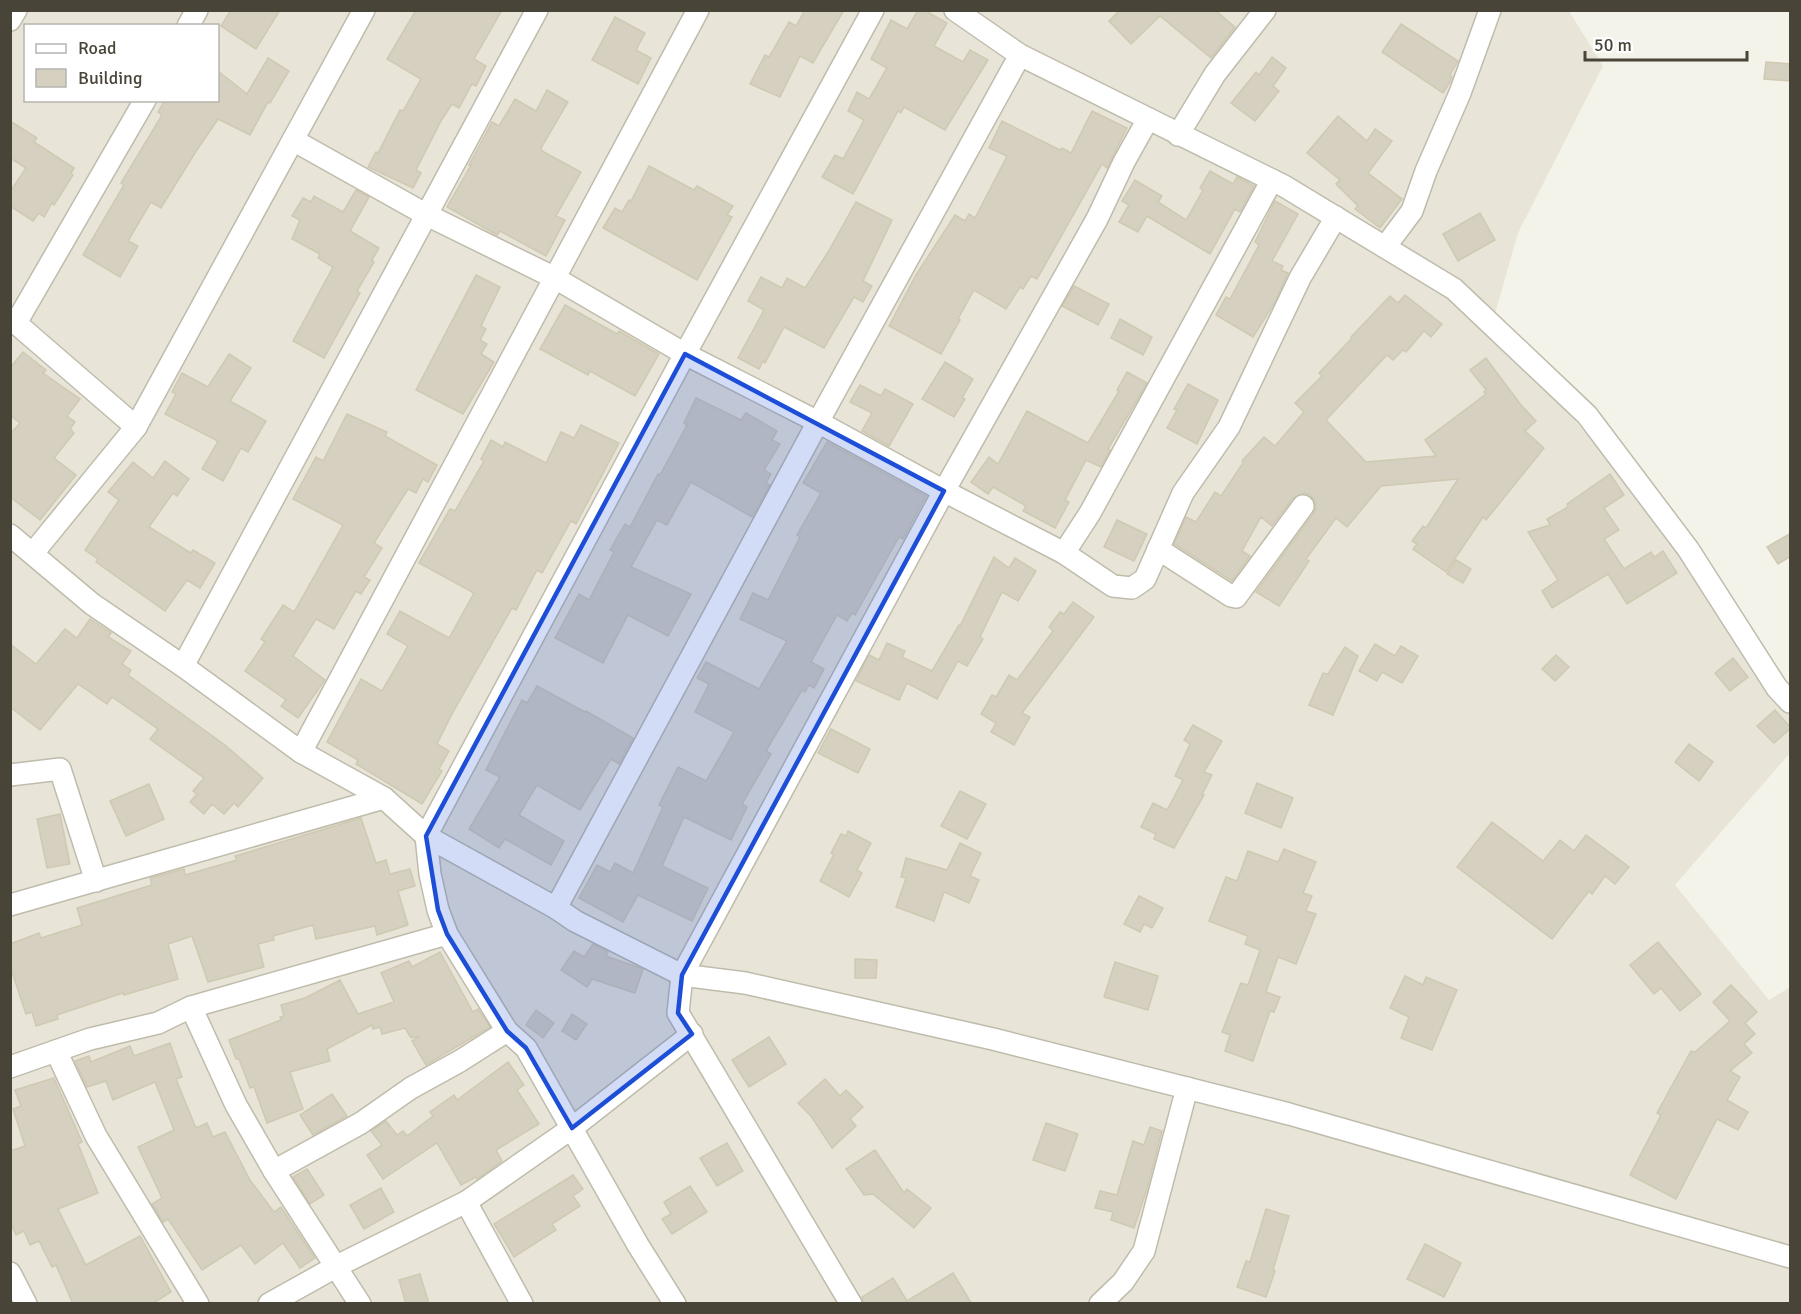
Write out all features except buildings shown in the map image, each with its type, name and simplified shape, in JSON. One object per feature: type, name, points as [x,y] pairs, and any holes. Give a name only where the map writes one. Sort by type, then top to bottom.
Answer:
[{"type":"street","points":[[10,20],[16,10]]},
{"type":"street","points":[[189,24],[197,10]]},
{"type":"street","points":[[33,553],[136,427],[364,10]]},
{"type":"street","points":[[183,666],[537,10]]},
{"type":"street","points":[[301,752],[698,10]]},
{"type":"street","points":[[675,1304],[638,1245],[526,1048],[507,1031],[447,934],[438,910],[432,883],[426,836],[873,10]]},
{"type":"street","points":[[955,10],[1020,55],[1272,180],[1454,289],[1587,415],[1689,549],[1777,688],[1791,702]]},
{"type":"street","points":[[1178,135],[1215,74],[1265,10]]},
{"type":"street","points":[[1385,247],[1412,211],[1426,171],[1460,93],[1490,10]]},
{"type":"street","points":[[556,908],[818,422],[1020,55]]},
{"type":"street","points":[[136,427],[13,320],[144,102]]},
{"type":"street","points":[[851,1304],[678,1013],[682,975],[944,491],[1097,219],[1124,162],[1148,119]]},
{"type":"street","points":[[293,140],[425,214],[555,278],[685,354],[1064,553],[1113,586],[1132,588],[1145,579],[1183,493],[1228,427],[1300,278],[1336,218]]},
{"type":"street","points":[[1064,553],[1090,513],[1272,180]]},
{"type":"street","points":[[1158,549],[1236,597],[1303,506]]},
{"type":"street","points":[[10,535],[92,604],[183,666],[301,752],[384,798],[426,836],[556,908],[575,921],[682,975],[756,985],[993,1039],[1187,1088],[1311,1120],[1791,1257]]},
{"type":"street","points":[[10,775],[60,770],[96,881]]},
{"type":"street","points":[[10,905],[384,798]]},
{"type":"street","points":[[10,1067],[90,1039],[158,1023],[191,1007],[447,934]]},
{"type":"street","points":[[191,1007],[236,1105],[274,1171],[360,1304]]},
{"type":"street","points":[[274,1171],[361,1123],[411,1088],[460,1061],[507,1031]]},
{"type":"street","points":[[269,1304],[337,1266],[466,1202],[572,1128],[692,1034]]},
{"type":"street","points":[[56,1051],[96,1136],[198,1304]]},
{"type":"street","points":[[1100,1304],[1123,1282],[1144,1251],[1187,1088]]},
{"type":"street","points":[[466,1202],[522,1304]]},
{"type":"street","points":[[10,1274],[26,1304]]},
{"type":"highlighted area","points":[[685,354],[944,491],[682,975],[678,1013],[692,1034],[572,1128],[526,1048],[507,1031],[447,934],[438,910],[426,836]]},
{"type":"shaded area","points":[[10,11],[1569,11],[1603,66],[1518,233],[1493,321],[1697,569],[1790,700],[1790,753],[1675,885],[1769,1000],[1790,987],[1790,1303],[11,1303]]}]
